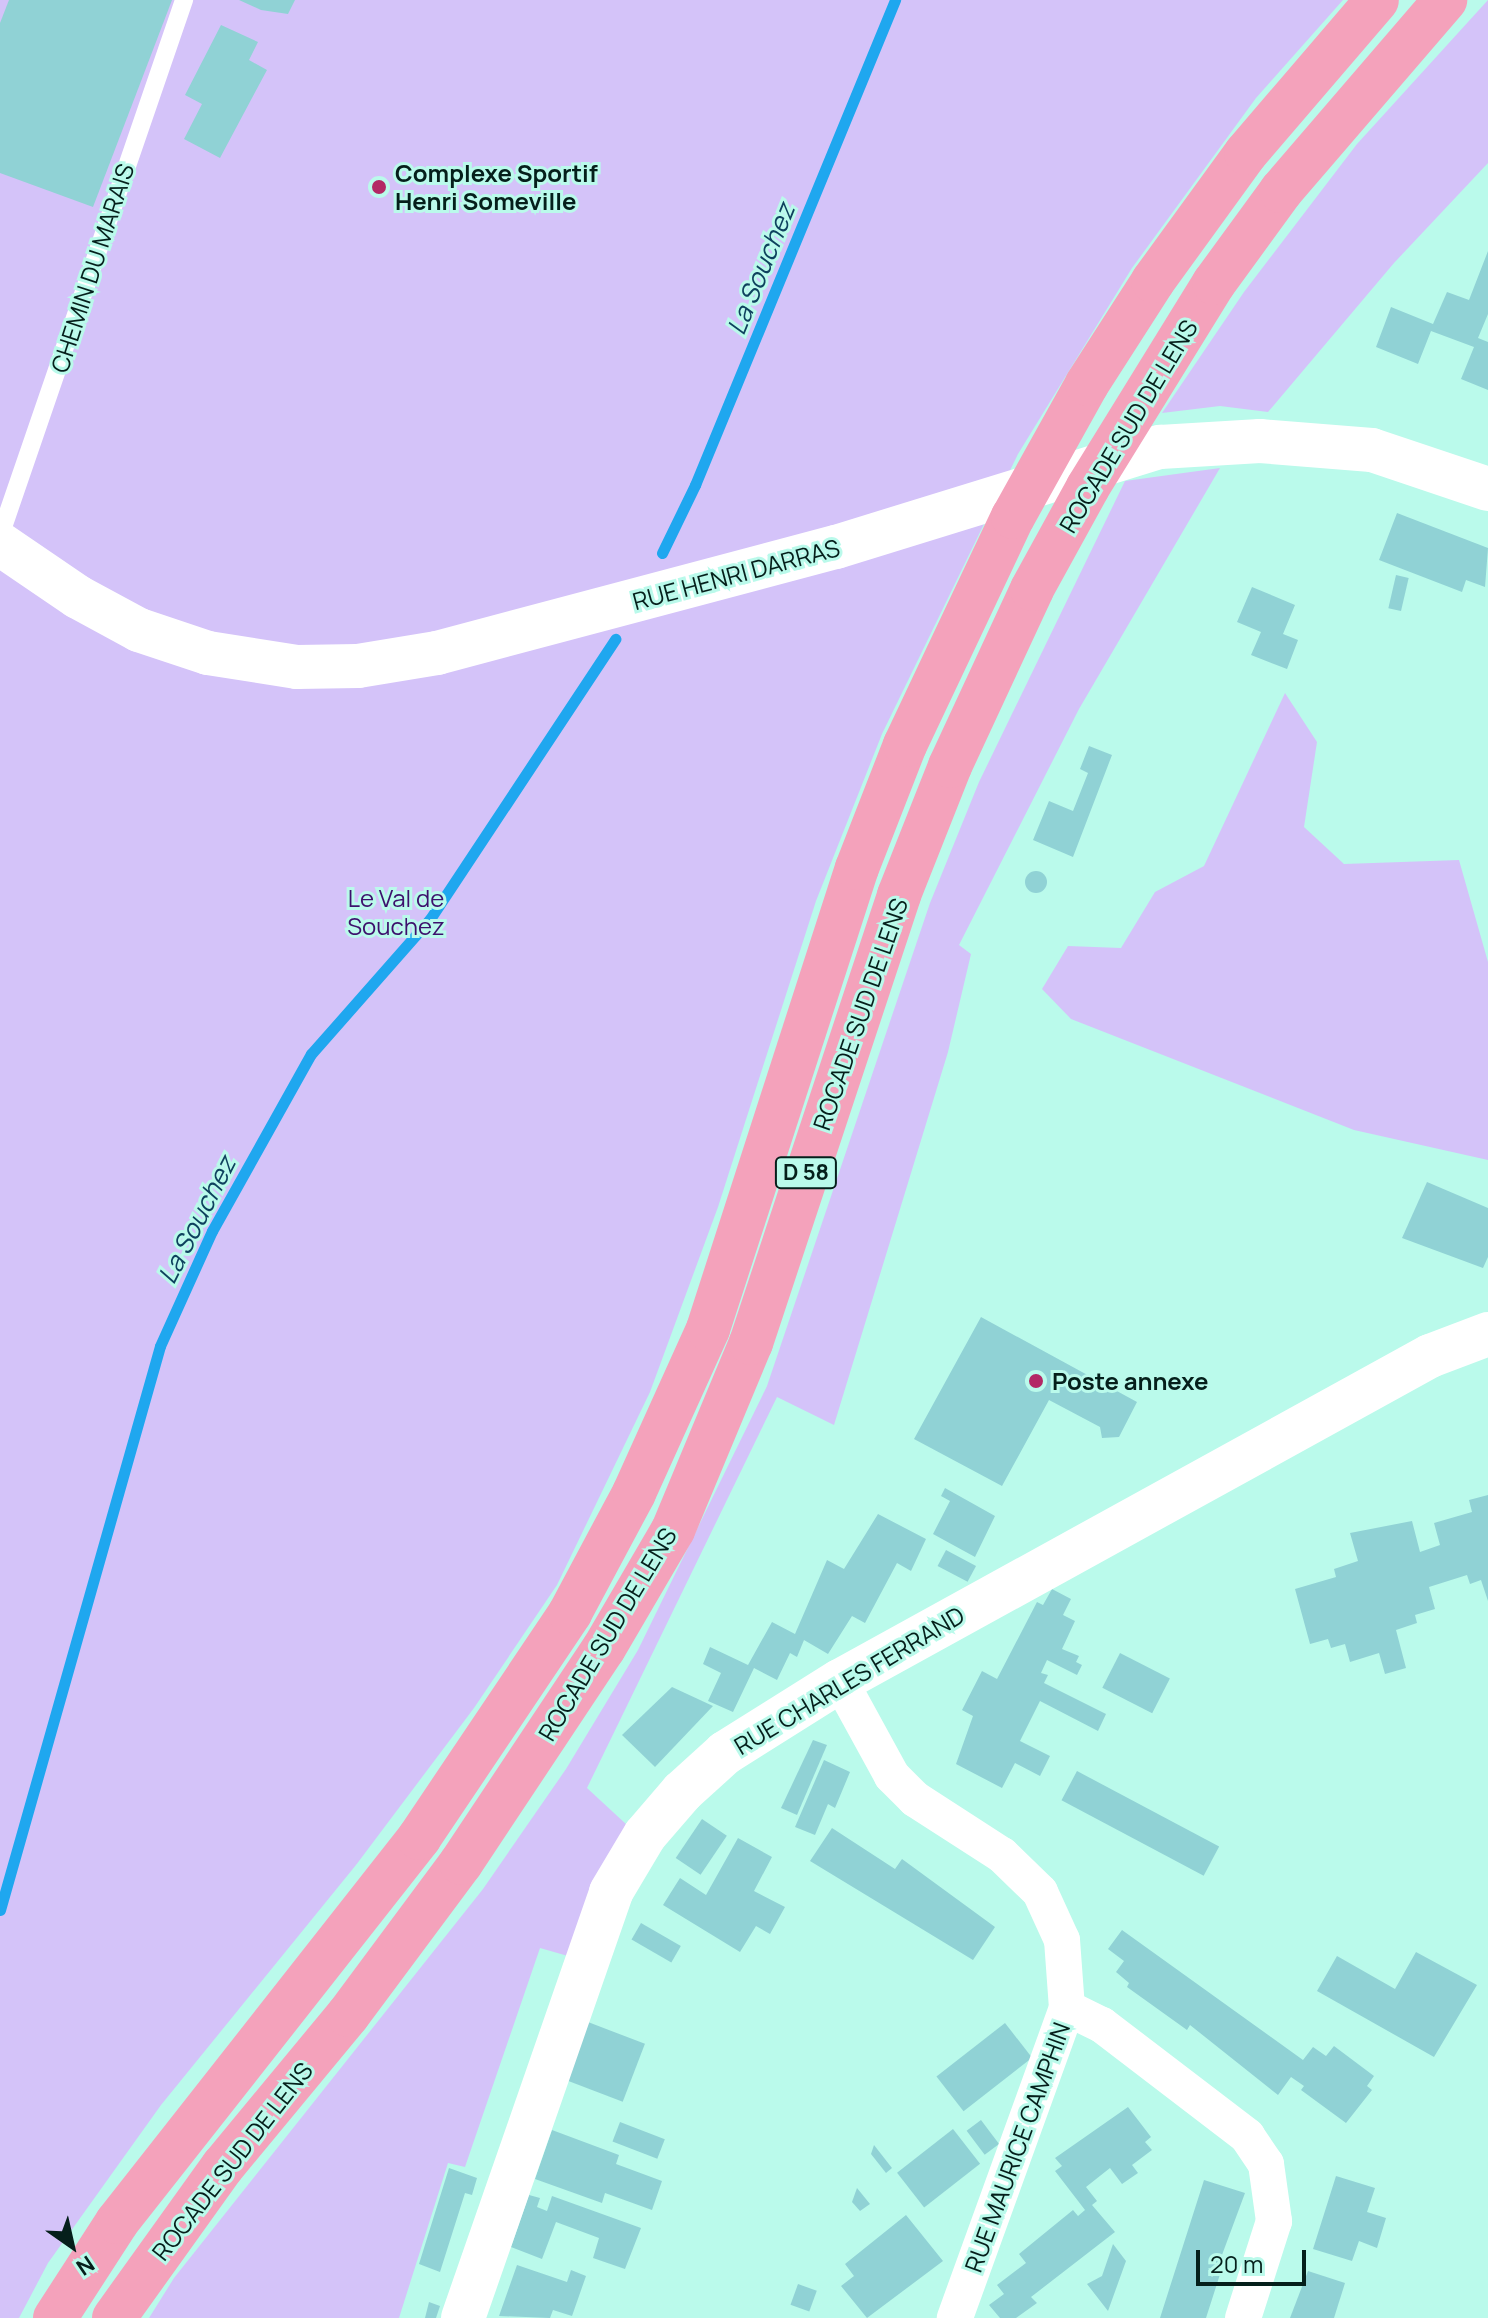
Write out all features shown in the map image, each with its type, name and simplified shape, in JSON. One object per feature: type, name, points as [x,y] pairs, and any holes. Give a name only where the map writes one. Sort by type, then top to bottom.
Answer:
[{"type":"highway","name":"ROCADE SUD DE LENS","points":[[55,2318],[117,2222],[312,1980],[419,1838],[570,1613],[634,1493],[708,1329],[857,868],[905,745],[1013,517],[1087,384],[1153,281],[1246,153],[1377,0]]},
{"type":"highway","name":"ROCADE SUD DE LENS","points":[[114,2318],[223,2166],[348,2015],[461,1863],[627,1609],[673,1530],[751,1343],[899,895],[950,766],[1032,589],[1088,487],[1214,283],[1281,191],[1445,0]]},
{"type":"street","name":"RUE HENRI DARRAS","points":[[0,544],[78,597],[139,630],[208,653],[267,662],[358,666],[480,642],[936,515],[1160,447],[1260,441],[1372,450],[1488,489]]},
{"type":"street","name":"RUE CHARLES FERRAND","points":[[463,2318],[584,1963],[618,1881],[645,1835],[703,1772],[765,1725],[840,1681],[1430,1356],[1488,1334]]},
{"type":"street","name":"RUE MAURICE CAMPHIN","points":[[840,1681],[883,1761],[907,1791],[1002,1855],[1040,1892],[1062,1940],[1067,2008],[955,2318]]},
{"type":"street","points":[[1067,2008],[1102,2025],[1247,2136],[1266,2164],[1274,2221],[1243,2318]]},
{"type":"lane","name":"CHEMIN DU MARAIS","points":[[0,536],[184,0]]},
{"type":"green space","name":"Le Val de Souchez","points":[[0,0],[1343,0],[1256,98],[1132,268],[1018,454],[882,734],[816,901],[718,1207],[650,1392],[557,1585],[474,1708],[356,1865],[161,2105],[48,2263],[19,2318],[0,2318]]},
{"type":"green space","points":[[1488,0],[1488,163],[1394,263],[1268,412],[1220,406],[1162,413],[1244,292],[1357,144]]},
{"type":"green space","points":[[1220,468],[1079,709],[959,945],[971,954],[948,1052],[834,1425],[777,1397],[587,1788],[627,1825],[568,1956],[540,1948],[465,2167],[448,2163],[399,2318],[149,2318],[174,2278],[483,1889],[566,1769],[638,1650],[767,1386],[930,903],[979,782],[1125,481]]},
{"type":"green space","points":[[1285,693],[1317,742],[1304,827],[1344,864],[1459,860],[1488,962],[1488,1160],[1354,1130],[1071,1019],[1042,989],[1068,946],[1121,948],[1155,892],[1204,866]]},
{"type":"building","points":[[9,0],[172,0],[93,207],[0,173],[0,23]]},
{"type":"building","points":[[239,0],[295,0],[288,14],[261,10]]},
{"type":"building","points":[[221,25],[258,42],[249,60],[267,70],[220,158],[184,139],[202,104],[185,95]]},
{"type":"building","points":[[1488,251],[1488,314],[1478,338],[1488,342],[1488,390],[1461,379],[1474,347],[1431,331],[1418,364],[1376,347],[1391,307],[1433,324],[1447,292],[1469,300]]},
{"type":"building","points":[[1397,513],[1488,548],[1485,587],[1466,580],[1462,592],[1379,560]]},
{"type":"building","points":[[1396,575],[1409,578],[1401,611],[1388,608]]},
{"type":"building","points":[[1252,587],[1295,605],[1283,634],[1298,640],[1287,669],[1251,655],[1261,632],[1237,622]]},
{"type":"building","points":[[1089,746],[1112,755],[1073,857],[1033,840],[1049,801],[1073,811],[1088,773],[1080,769]]},
{"type":"building","points":[[1036,871],[1044,874],[1047,882],[1044,890],[1036,893],[1028,890],[1025,882],[1028,874]]},
{"type":"building","points":[[1427,1182],[1488,1208],[1488,1257],[1483,1268],[1402,1238]]},
{"type":"building","points":[[981,1317],[1137,1402],[1119,1437],[1102,1438],[1100,1427],[1049,1400],[1002,1486],[914,1439]]},
{"type":"building","points":[[945,1488],[995,1516],[975,1557],[933,1534],[950,1501],[941,1496]]},
{"type":"building","points":[[1488,1495],[1488,1601],[1481,1580],[1470,1584],[1467,1575],[1429,1587],[1435,1609],[1415,1615],[1417,1623],[1396,1630],[1406,1668],[1385,1674],[1379,1653],[1350,1662],[1345,1644],[1331,1648],[1328,1639],[1310,1644],[1295,1589],[1336,1577],[1334,1569],[1358,1561],[1350,1533],[1412,1521],[1420,1552],[1440,1545],[1434,1523],[1472,1512],[1469,1500]]},
{"type":"building","points":[[878,1514],[926,1539],[911,1571],[897,1563],[865,1623],[852,1616],[828,1654],[804,1640],[797,1657],[790,1653],[777,1680],[754,1668],[733,1712],[708,1701],[721,1673],[703,1664],[710,1647],[748,1665],[772,1622],[795,1634],[827,1560],[844,1569]]},
{"type":"building","points":[[946,1550],[976,1566],[968,1582],[938,1566]]},
{"type":"building","points":[[1052,1589],[1071,1599],[1063,1615],[1075,1621],[1062,1649],[1079,1656],[1076,1662],[1082,1665],[1077,1675],[1047,1660],[1041,1673],[1048,1675],[1044,1683],[1106,1714],[1098,1731],[1040,1701],[1020,1741],[1050,1756],[1040,1776],[1015,1763],[1002,1788],[956,1764],[973,1716],[962,1710],[982,1671],[997,1679],[1037,1602],[1043,1605]]},
{"type":"building","points":[[1120,1653],[1170,1678],[1152,1713],[1102,1688]]},
{"type":"building","points":[[672,1687],[713,1706],[655,1767],[622,1735]]},
{"type":"building","points":[[813,1740],[827,1745],[797,1815],[781,1808]]},
{"type":"building","points":[[824,1760],[850,1772],[835,1808],[828,1804],[815,1835],[795,1827]]},
{"type":"building","points":[[1077,1771],[1219,1847],[1204,1876],[1062,1800]]},
{"type":"building","points":[[702,1819],[727,1836],[701,1875],[676,1858]]},
{"type":"building","points":[[832,1828],[895,1869],[902,1859],[995,1927],[973,1960],[810,1861]]},
{"type":"building","points":[[738,1838],[772,1857],[754,1891],[785,1907],[770,1934],[756,1926],[740,1952],[663,1905],[680,1878],[706,1895]]},
{"type":"building","points":[[641,1923],[681,1946],[671,1962],[631,1939]]},
{"type":"building","points":[[1122,1930],[1303,2060],[1313,2047],[1326,2056],[1334,2046],[1374,2076],[1367,2086],[1372,2090],[1346,2123],[1301,2090],[1304,2086],[1291,2077],[1278,2095],[1190,2025],[1187,2030],[1127,1987],[1129,1983],[1116,1972],[1124,1961],[1108,1949]]},
{"type":"building","points":[[1416,1952],[1477,1985],[1434,2057],[1317,1991],[1337,1956],[1395,1989]]},
{"type":"building","points":[[588,2022],[645,2044],[623,2102],[566,2080]]},
{"type":"building","points":[[1005,2023],[1032,2058],[964,2111],[936,2077]]},
{"type":"building","points":[[1128,2107],[1151,2137],[1145,2142],[1152,2150],[1132,2165],[1138,2173],[1122,2184],[1110,2168],[1086,2187],[1097,2201],[1092,2205],[1115,2232],[1031,2297],[1037,2303],[1016,2318],[1000,2318],[989,2305],[1004,2294],[997,2285],[1026,2263],[1019,2254],[1073,2210],[1078,2216],[1085,2210],[1055,2171],[1062,2166],[1055,2158]]},
{"type":"building","points":[[981,2120],[999,2144],[985,2155],[967,2131]]},
{"type":"building","points":[[620,2122],[665,2139],[657,2159],[612,2142]]},
{"type":"building","points":[[953,2129],[980,2164],[924,2207],[897,2173]]},
{"type":"building","points":[[552,2130],[619,2155],[616,2164],[662,2181],[652,2210],[605,2193],[602,2203],[535,2179]]},
{"type":"building","points":[[874,2145],[892,2168],[886,2173],[871,2154]]},
{"type":"building","points":[[449,2168],[477,2178],[472,2195],[465,2193],[440,2272],[419,2264]]},
{"type":"building","points":[[1336,2176],[1375,2188],[1367,2212],[1386,2218],[1377,2248],[1359,2241],[1352,2261],[1313,2249]]},
{"type":"building","points":[[1204,2180],[1245,2193],[1219,2263],[1223,2265],[1206,2318],[1160,2318]]},
{"type":"building","points":[[857,2188],[870,2204],[860,2211],[852,2202]]},
{"type":"building","points":[[529,2195],[540,2198],[537,2207],[547,2211],[552,2196],[641,2228],[625,2269],[593,2258],[599,2238],[556,2222],[542,2259],[511,2247]]},
{"type":"building","points":[[906,2215],[943,2261],[867,2318],[841,2286],[854,2276],[845,2264]]},
{"type":"building","points":[[1113,2244],[1126,2261],[1108,2311],[1087,2284],[1102,2276]]},
{"type":"building","points":[[517,2265],[567,2282],[571,2270],[586,2276],[572,2316],[553,2310],[550,2318],[499,2316]]},
{"type":"building","points":[[1308,2271],[1345,2283],[1334,2318],[1290,2318]]},
{"type":"building","points":[[798,2284],[817,2291],[809,2312],[790,2305]]},
{"type":"building","points":[[429,2302],[440,2306],[436,2318],[425,2318]]},
{"type":"waterway","name":"La Souchez","points":[[662,553],[695,485],[895,0]]},
{"type":"waterway","name":"La Souchez","points":[[0,1910],[160,1346],[212,1231],[311,1054],[430,919],[615,639]]},
{"type":"place","name":"Complexe Sportif Henri Someville","points":[[379,187]]},
{"type":"place","name":"Poste annexe","points":[[1036,1381]]}]
